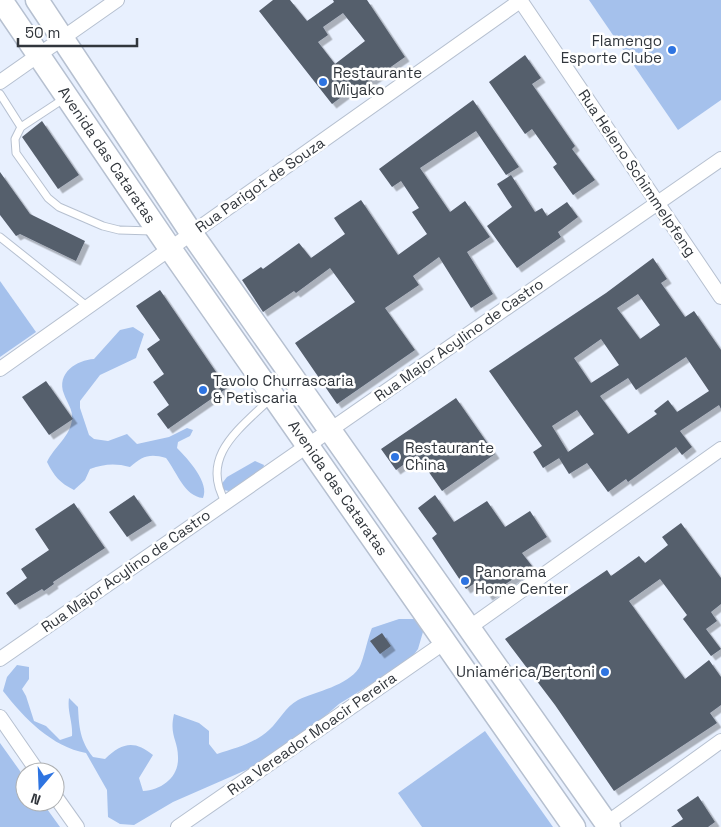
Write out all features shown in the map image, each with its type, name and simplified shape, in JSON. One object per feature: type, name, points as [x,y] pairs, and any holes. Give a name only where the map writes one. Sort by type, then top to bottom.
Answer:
[{"type":"main road","name":"Avenida das Cataratas","points":[[1,0],[171,250],[574,827]]},
{"type":"main road","name":"Avenida das Cataratas","points":[[37,0],[64,38],[192,234],[608,825]]},
{"type":"street","points":[[0,82],[117,0]]},
{"type":"street","name":"Rua Heleno Schimmelpfeng","points":[[520,1],[721,297]]},
{"type":"street","name":"Rua Parigot de Souza","points":[[0,369],[171,250],[520,1]]},
{"type":"street","name":"Rua Major Acylino de Castro","points":[[0,659],[721,159]]},
{"type":"street","points":[[470,627],[721,449]]},
{"type":"street","name":"Rua Vereador Moacir Pereira","points":[[178,827],[446,642]]},
{"type":"street","points":[[0,717],[31,762]]},
{"type":"street","points":[[608,825],[721,741]]},
{"type":"street","points":[[65,810],[77,827]]},
{"type":"lane","points":[[0,94],[22,127]]},
{"type":"lane","points":[[67,96],[22,127],[15,139],[16,153],[48,198],[59,207],[111,228],[158,231]]},
{"type":"lane","points":[[0,237],[88,307]]},
{"type":"lane","points":[[226,503],[217,488],[216,472],[220,455],[229,440],[273,396]]},
{"type":"shaded area","name":"Flamengo Esporte Clube","points":[[589,0],[721,0],[721,100],[678,130]]},
{"type":"shaded area","points":[[0,281],[36,332],[0,357]]},
{"type":"shaded area","points":[[133,327],[144,334],[136,358],[100,375],[80,401],[80,408],[89,435],[94,439],[108,441],[127,434],[137,444],[169,437],[187,428],[193,430],[190,436],[178,442],[177,448],[201,478],[204,492],[203,498],[191,493],[182,483],[166,458],[160,456],[146,456],[130,467],[110,465],[90,469],[85,480],[74,490],[58,479],[47,462],[69,431],[71,425],[72,412],[62,387],[65,374],[75,365],[94,359],[120,330]]},
{"type":"shaded area","points":[[255,461],[264,465],[263,469],[229,491],[223,490],[220,486],[227,477]]},
{"type":"shaded area","points":[[399,619],[414,619],[425,625],[418,649],[410,660],[339,704],[309,730],[253,767],[173,802],[134,825],[120,824],[108,817],[107,790],[86,753],[62,745],[50,738],[20,711],[3,691],[7,677],[17,665],[29,667],[29,679],[22,689],[34,721],[46,726],[60,740],[72,736],[69,698],[78,707],[81,734],[85,745],[93,757],[105,759],[117,749],[129,745],[140,747],[153,755],[139,778],[143,791],[150,790],[163,785],[176,771],[178,751],[173,733],[174,714],[199,723],[209,731],[209,744],[217,754],[245,745],[264,735],[293,703],[339,684],[354,674],[361,665],[372,628]]},
{"type":"shaded area","points":[[485,731],[553,827],[422,827],[398,793]]},
{"type":"shaded area","points":[[0,743],[15,764],[15,812],[49,812],[60,827],[0,827]]},
{"type":"building","points":[[273,0],[290,0],[307,21],[334,2],[333,0],[367,0],[405,57],[358,90],[356,86],[332,104],[259,11]],"holes":[[[343,13],[365,41],[335,64],[318,42],[328,35],[323,27]]]},
{"type":"building","points":[[525,55],[541,78],[532,84],[575,146],[572,149],[595,180],[573,195],[553,167],[557,164],[532,129],[525,134],[489,82]]},
{"type":"building","points":[[473,100],[519,167],[506,175],[476,131],[420,168],[450,212],[465,201],[490,237],[467,252],[493,294],[471,308],[439,257],[413,276],[419,285],[385,308],[415,350],[337,404],[295,343],[355,302],[330,268],[296,293],[294,291],[263,312],[242,280],[261,267],[263,269],[299,243],[311,258],[345,234],[334,218],[361,200],[398,255],[427,234],[412,212],[419,208],[401,181],[392,187],[379,169]]},
{"type":"building","points":[[42,121],[79,175],[58,189],[22,137]]},
{"type":"building","points":[[0,172],[30,214],[85,241],[76,261],[20,234],[16,236],[0,215]]},
{"type":"building","points":[[511,175],[535,212],[542,208],[547,216],[567,202],[578,217],[558,232],[561,237],[517,268],[487,226],[512,207],[497,184]]},
{"type":"building","points":[[653,258],[667,279],[661,283],[685,317],[694,311],[721,350],[721,409],[719,405],[680,431],[692,447],[682,455],[676,447],[628,482],[626,479],[608,492],[587,463],[569,474],[559,458],[543,468],[533,452],[542,446],[489,371],[606,293]],"holes":[[[638,294],[660,325],[640,339],[617,308]],[[601,339],[619,365],[591,383],[574,358]],[[686,357],[709,391],[677,412],[668,400],[654,411],[657,414],[628,434],[600,396],[628,378],[636,390]],[[577,410],[594,434],[568,452],[552,426]]]},
{"type":"building","points":[[160,290],[227,388],[168,429],[157,414],[169,405],[153,382],[164,374],[147,349],[160,340],[136,306]]},
{"type":"building","points":[[46,381],[73,419],[49,435],[22,397]]},
{"type":"building","points":[[456,398],[495,454],[442,491],[417,455],[396,470],[381,449]]},
{"type":"building","points":[[134,495],[152,521],[127,537],[109,512]]},
{"type":"building","points":[[435,495],[454,522],[487,501],[505,527],[530,511],[547,537],[522,553],[532,566],[488,596],[478,581],[466,589],[432,538],[437,534],[418,508]]},
{"type":"building","points":[[74,503],[105,548],[53,582],[54,584],[44,591],[42,589],[15,605],[6,593],[27,578],[21,569],[49,550],[35,529]]},
{"type":"building","name":"Uniamérica/Bertoni","points":[[681,523],[721,578],[721,604],[711,612],[717,621],[706,629],[721,649],[711,656],[683,619],[687,615],[660,579],[629,601],[685,679],[709,660],[721,677],[721,705],[710,713],[717,723],[614,791],[555,705],[505,639],[607,570],[611,576],[639,556],[645,563],[668,545],[662,537]]},
{"type":"building","points":[[382,633],[391,646],[380,654],[370,641]]},
{"type":"building","points":[[698,796],[715,822],[708,827],[671,827],[683,819],[677,810]]},
{"type":"place","name":"Flamengo Esporte Clube","points":[[672,50]]},
{"type":"place","name":"Restaurante Miyako","points":[[323,82]]},
{"type":"place","name":"Tavolo Churrascaria & Petiscaria","points":[[203,390]]},
{"type":"place","name":"Restaurante China","points":[[395,457]]},
{"type":"place","name":"Panorama Home Center","points":[[465,581]]},
{"type":"place","name":"Uniamérica/Bertoni","points":[[605,672]]}]
